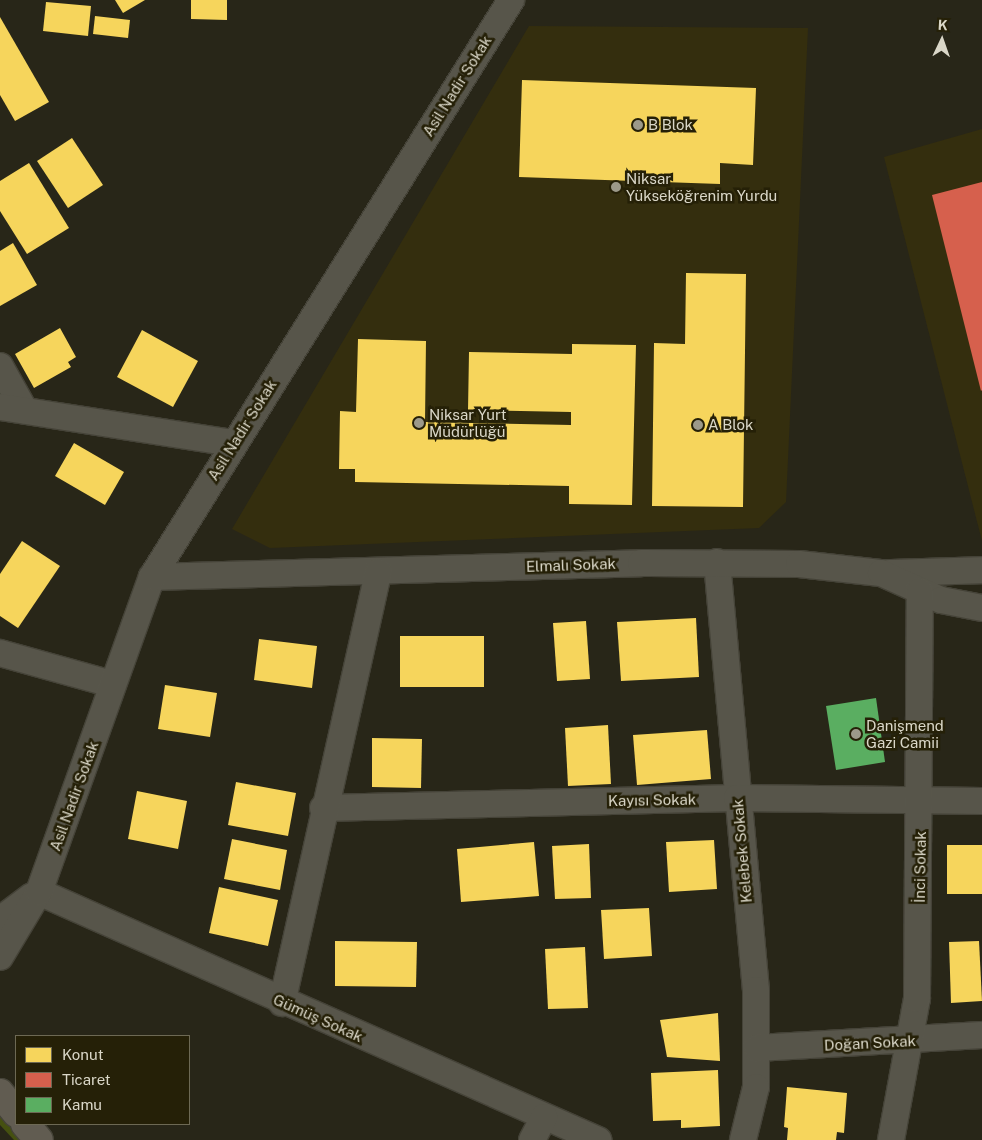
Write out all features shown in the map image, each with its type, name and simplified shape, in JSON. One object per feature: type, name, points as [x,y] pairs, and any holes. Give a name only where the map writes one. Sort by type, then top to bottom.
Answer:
[{"type":"main road","points":[[0,1093],[15,1112]]},
{"type":"main road","points":[[26,1125],[39,1140]]},
{"type":"street","name":"Asil Nadir Sokak","points":[[0,958],[39,892],[112,684],[152,577],[233,443],[512,0]]},
{"type":"street","points":[[0,366],[12,409],[233,443]]},
{"type":"street","name":"Elmalı Sokak","points":[[152,577],[717,562],[881,574],[958,606],[982,608]]},
{"type":"street","name":"Kelebek Sokak","points":[[717,562],[757,1048],[756,1087],[744,1140]]},
{"type":"street","points":[[881,574],[982,570]]},
{"type":"street","points":[[282,1003],[323,808],[378,572]]},
{"type":"street","name":"İnci Sokak","points":[[891,1140],[911,1042],[917,999],[922,800],[920,591]]},
{"type":"street","points":[[0,653],[112,684]]},
{"type":"street","name":"Kayısı Sokak","points":[[323,808],[737,798],[982,801]]},
{"type":"street","points":[[0,920],[39,892]]},
{"type":"street","name":"Gümüş Sokak","points":[[39,892],[282,1003],[598,1140]]},
{"type":"street","name":"Doğan Sokak","points":[[757,1048],[911,1042],[982,1035]]},
{"type":"street","points":[[532,1140],[544,1117]]},
{"type":"shaded area","name":"Niksar Yükseköğrenim Yurdu","points":[[529,26],[808,28],[786,502],[759,528],[270,548],[232,529]]},
{"type":"shaded area","points":[[982,129],[982,541],[884,157]]},
{"type":"green space","points":[[0,1114],[21,1140],[14,1140],[0,1125]]},
{"type":"building: Konut","points":[[115,0],[145,0],[123,13]]},
{"type":"building: Konut","points":[[191,0],[227,0],[227,20],[191,19]]},
{"type":"building: Konut","points":[[46,2],[91,6],[88,36],[43,31]]},
{"type":"building: Konut","points":[[95,16],[130,20],[128,38],[93,34]]},
{"type":"building: Konut","points":[[0,17],[49,102],[15,121],[0,95]]},
{"type":"building: Konut","name":"B Blok","points":[[522,80],[756,88],[753,165],[720,163],[720,184],[519,177]]},
{"type":"building: Konut","points":[[72,138],[103,185],[68,208],[37,161]]},
{"type":"building: Konut","points":[[29,163],[69,228],[27,254],[0,211],[0,181]]},
{"type":"building: Konut","points":[[13,243],[37,285],[0,306],[0,251]]},
{"type":"building: Konut","name":"A Blok","points":[[686,273],[746,274],[743,507],[652,506],[654,343],[685,344]]},
{"type":"building: Konut","points":[[60,328],[76,357],[68,362],[71,367],[34,388],[15,354]]},
{"type":"building: Konut","points":[[142,330],[198,361],[173,407],[117,377]]},
{"type":"building: Konut","name":"Niksar Yurt Müdürlüğü","points":[[358,339],[426,341],[425,422],[571,425],[571,412],[468,410],[469,352],[572,354],[572,344],[636,345],[632,505],[569,504],[569,486],[355,482],[355,469],[339,469],[340,411],[356,412]]},
{"type":"building: Konut","points":[[74,443],[124,472],[105,505],[55,476]]},
{"type":"building: Konut","points":[[22,541],[60,566],[18,628],[0,616],[0,574]]},
{"type":"building: Konut","points":[[696,618],[699,677],[621,681],[617,622]]},
{"type":"building: Konut","points":[[586,621],[590,679],[557,681],[553,623]]},
{"type":"building: Konut","points":[[400,636],[484,636],[484,687],[400,687]]},
{"type":"building: Konut","points":[[259,639],[317,646],[312,688],[254,680]]},
{"type":"building: Konut","points":[[165,685],[217,693],[210,737],[158,729]]},
{"type":"building: Konut","points":[[608,725],[611,784],[568,786],[565,728]]},
{"type":"building: Konut","points":[[707,730],[711,779],[637,785],[633,735]]},
{"type":"building: Konut","points":[[372,738],[422,739],[421,788],[372,787]]},
{"type":"building: Konut","points":[[236,782],[296,793],[288,836],[228,825]]},
{"type":"building: Konut","points":[[137,791],[187,801],[178,849],[128,839]]},
{"type":"building: Konut","points":[[232,839],[287,850],[280,890],[224,879]]},
{"type":"building: Konut","points":[[714,840],[717,889],[669,892],[666,842]]},
{"type":"building: Konut","points":[[534,842],[539,896],[461,902],[457,849]]},
{"type":"building: Konut","points":[[589,844],[591,898],[555,899],[552,846]]},
{"type":"building: Konut","points":[[947,845],[982,845],[982,894],[947,894]]},
{"type":"building: Konut","points":[[219,887],[278,900],[268,946],[209,933]]},
{"type":"building: Konut","points":[[649,908],[652,956],[604,959],[601,910]]},
{"type":"building: Konut","points":[[335,941],[417,942],[416,987],[335,986]]},
{"type":"building: Konut","points":[[979,941],[982,1001],[951,1003],[949,942]]},
{"type":"building: Konut","points":[[585,947],[588,1008],[548,1009],[545,949]]},
{"type":"building: Konut","points":[[718,1013],[720,1061],[667,1057],[660,1020]]},
{"type":"building: Konut","points":[[718,1070],[720,1126],[681,1128],[681,1120],[653,1121],[651,1073]]},
{"type":"building: Konut","points":[[787,1087],[847,1093],[844,1133],[837,1132],[836,1140],[787,1140],[788,1128],[784,1127]]},
{"type":"building: Ticaret","points":[[982,182],[982,390],[981,391],[932,195]]},
{"type":"building: Kamu","name":"Danişmend Gazi Camii","points":[[876,698],[885,762],[836,770],[826,706]]},
{"type":"place","name":"B Blok","points":[[638,125]]},
{"type":"place","name":"Niksar Yükseköğrenim Yurdu","points":[[616,187]]},
{"type":"place","name":"Niksar Yurt Müdürlüğü","points":[[419,423]]},
{"type":"place","name":"A Blok","points":[[698,425]]},
{"type":"place","name":"Danişmend Gazi Camii","points":[[856,734]]}]
